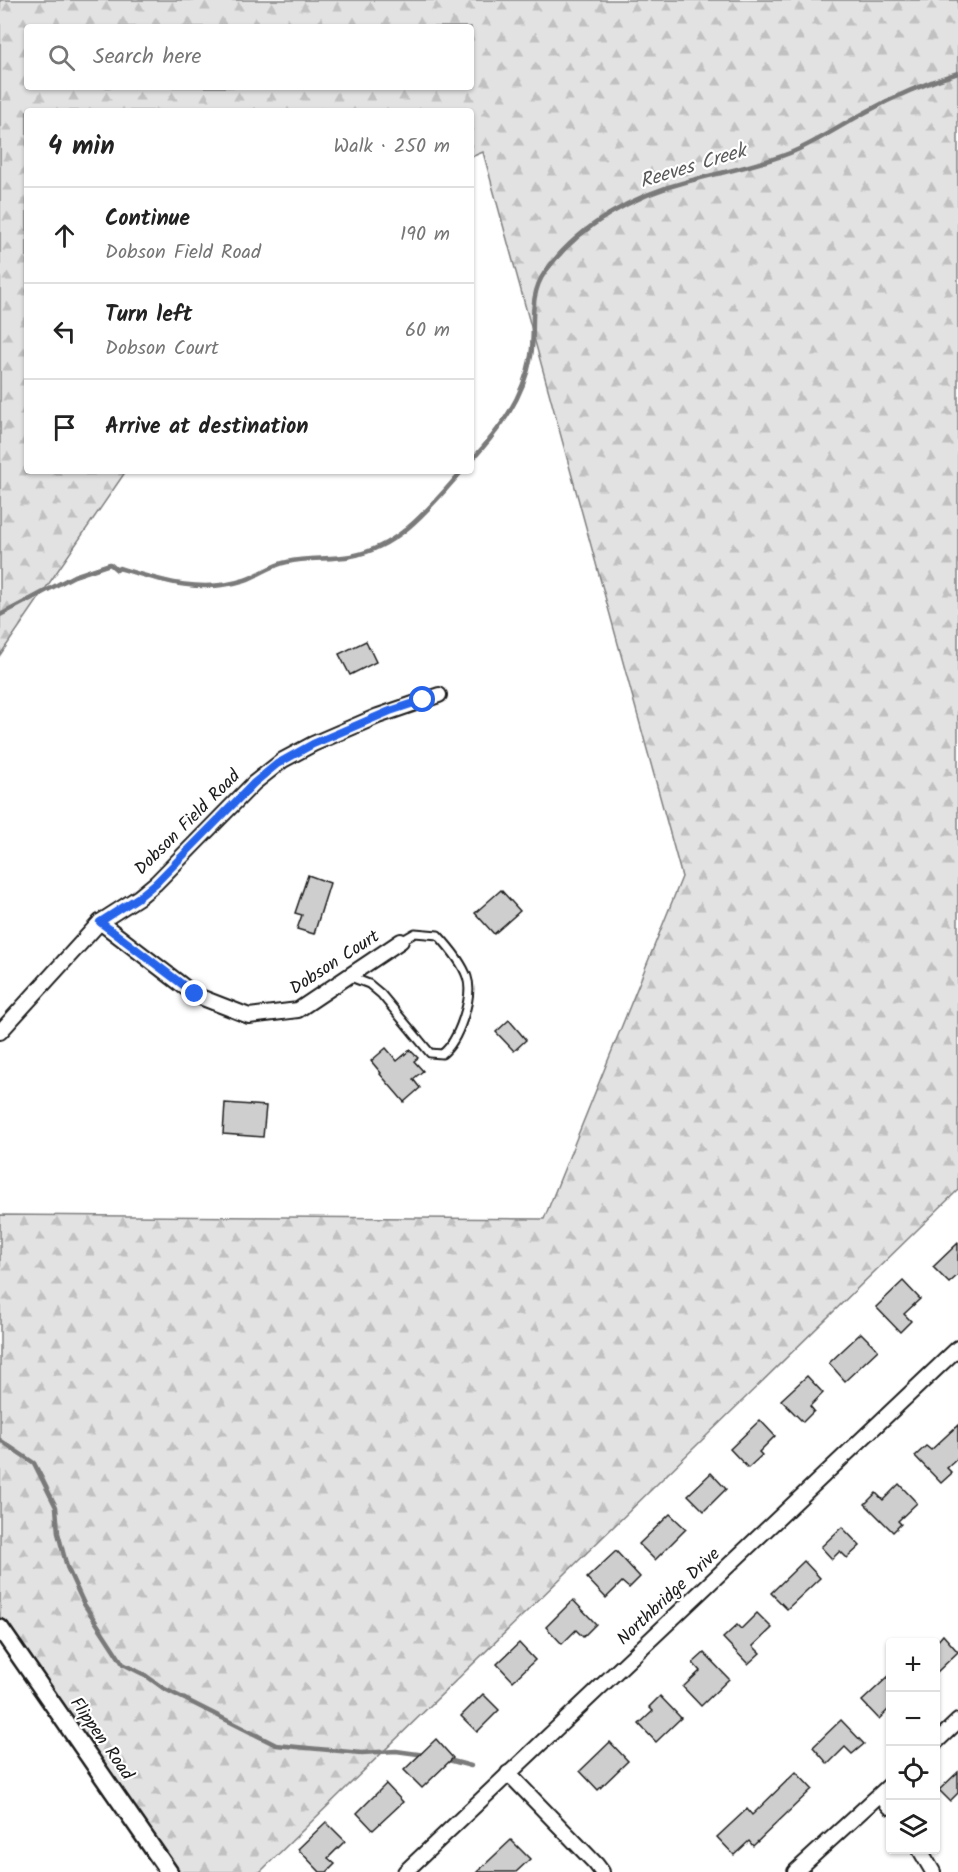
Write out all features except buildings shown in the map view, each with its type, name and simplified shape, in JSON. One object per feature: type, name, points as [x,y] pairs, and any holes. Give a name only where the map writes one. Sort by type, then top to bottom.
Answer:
[{"type":"street","name":"Dobson Field Road","points":[[0,1032],[100,922],[156,883],[254,783],[277,764],[313,744],[378,716],[439,695]]},
{"type":"street","name":"Dobson Court","points":[[100,922],[195,994],[249,1016],[298,1010],[401,941]]},
{"type":"street","name":"Northbridge Drive","points":[[405,1872],[958,1348]]},
{"type":"street","name":"Flippen Road","points":[[2,1635],[169,1872]]},
{"type":"street","points":[[940,1738],[958,1721]]},
{"type":"street","points":[[508,1773],[602,1872]]},
{"type":"street","points":[[795,1872],[886,1790]]},
{"type":"street","points":[[880,1795],[886,1802]]},
{"type":"street","points":[[922,1854],[933,1872]]},
{"type":"lane","points":[[348,976],[369,984],[381,994],[430,1053],[442,1054],[451,1048],[463,1019],[469,989],[467,976],[450,948],[438,935],[415,933],[401,941]]},
{"type":"green space","points":[[0,0],[958,0],[958,1190],[260,1872],[172,1872],[0,1618],[0,1215],[544,1219],[682,877],[483,152],[474,156],[474,108],[24,108],[24,474],[124,474],[0,655]]},
{"type":"waterway","name":"Reeves Creek","points":[[474,457],[501,425],[522,386],[531,356],[534,302],[539,282],[559,255],[591,226],[628,204],[668,187],[790,153],[888,101],[958,73]]},
{"type":"waterway","name":"Reeves Creek","points":[[0,615],[74,576],[110,564],[117,570],[119,568],[166,581],[213,586],[245,580],[287,562],[351,556],[369,551],[385,544],[413,523],[459,474]]},
{"type":"waterway","points":[[0,1440],[34,1463],[56,1507],[58,1533],[67,1567],[84,1604],[123,1664],[145,1675],[163,1688],[276,1745],[361,1753],[396,1751],[425,1755]]},
{"type":"waterway","points":[[445,1759],[471,1766]]},
{"type":"route","points":[[195,994],[100,922],[156,883],[258,778],[277,764],[313,744],[390,711],[423,700]]}]
